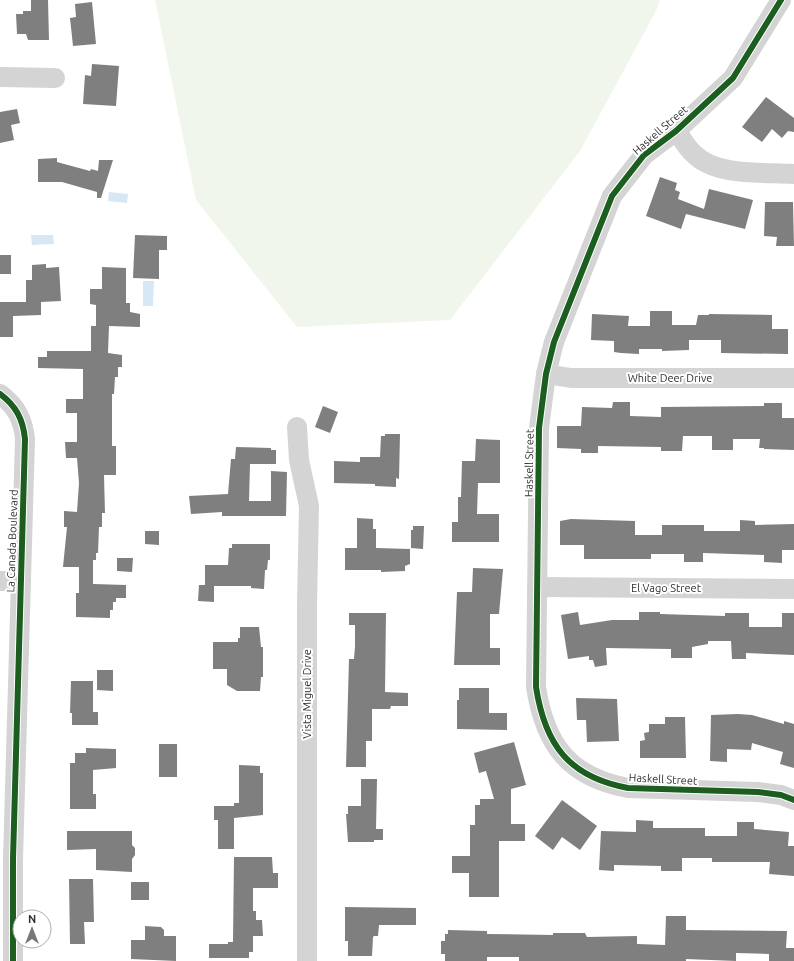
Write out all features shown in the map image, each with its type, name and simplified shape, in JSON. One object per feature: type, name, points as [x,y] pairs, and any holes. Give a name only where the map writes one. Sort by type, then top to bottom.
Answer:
[{"type":"street","name":"Haskell Street","points":[[781,0],[734,78],[676,131],[644,154],[612,196],[554,342],[546,374],[539,428],[536,687],[540,712],[549,734],[560,754],[579,770],[614,785],[628,788],[758,792],[781,795],[794,800]]},
{"type":"street","points":[[0,77],[55,78]]},
{"type":"street","points":[[676,131],[693,154],[712,167],[737,171],[794,174]]},
{"type":"street","name":"White Deer Drive","points":[[546,374],[570,378],[794,378]]},
{"type":"street","name":"La Canada Boulevard","points":[[0,394],[19,413],[25,433],[20,581],[7,859],[13,961]]},
{"type":"street","name":"Vista Miguel Drive","points":[[297,427],[299,460],[309,506],[307,605],[307,961]]},
{"type":"street","points":[[0,581],[20,581]]},
{"type":"street","name":"El Vago Street","points":[[537,587],[794,589]]},
{"type":"shaded area","points":[[155,0],[660,0],[656,11],[580,151],[450,320],[297,327],[196,200]]},
{"type":"water","points":[[109,192],[128,194],[127,203],[108,201]]},
{"type":"water","points":[[31,235],[53,235],[54,244],[32,245]]},
{"type":"water","points":[[143,281],[154,281],[153,306],[143,306]]},
{"type":"building","points":[[31,0],[48,0],[49,40],[28,40],[26,34],[17,34],[16,14],[23,14],[23,11],[31,11]]},
{"type":"building","points":[[92,2],[96,44],[73,46],[70,18],[76,17],[75,4]]},
{"type":"building","points":[[92,64],[119,66],[116,106],[83,104],[85,75],[91,76]]},
{"type":"building","points":[[766,97],[794,118],[794,132],[788,131],[782,138],[772,129],[762,142],[742,127]]},
{"type":"building","points":[[17,109],[20,123],[11,125],[14,140],[0,143],[0,112]]},
{"type":"building","points":[[57,158],[57,162],[90,171],[91,169],[98,171],[99,160],[113,160],[101,198],[97,198],[97,192],[62,182],[38,182],[38,159]]},
{"type":"building","points":[[660,177],[677,183],[675,190],[680,192],[678,199],[704,209],[709,189],[753,200],[745,229],[686,214],[681,229],[646,216]]},
{"type":"building","points":[[765,202],[793,202],[794,246],[776,246],[777,237],[764,236]]},
{"type":"building","points":[[135,235],[167,236],[167,250],[159,250],[159,279],[133,278]]},
{"type":"building","points":[[0,255],[11,255],[11,274],[0,274]]},
{"type":"building","points":[[46,264],[46,268],[59,267],[61,301],[41,302],[41,315],[13,316],[13,337],[0,337],[0,302],[26,302],[26,280],[32,280],[32,265]]},
{"type":"building","points":[[102,267],[126,268],[126,303],[130,303],[130,312],[140,314],[140,327],[109,326],[108,353],[122,355],[122,367],[118,367],[118,377],[115,377],[114,394],[112,394],[112,446],[116,446],[116,475],[104,475],[105,513],[102,513],[102,527],[99,527],[98,553],[96,553],[96,560],[93,560],[93,584],[126,585],[126,598],[116,598],[116,602],[113,602],[113,610],[110,610],[110,618],[76,617],[76,593],[79,593],[79,567],[63,567],[67,527],[64,527],[64,511],[77,512],[79,483],[77,458],[66,458],[65,442],[77,442],[77,413],[66,413],[66,399],[83,399],[83,369],[38,368],[38,357],[47,357],[47,351],[91,351],[91,326],[96,326],[96,305],[90,304],[90,289],[102,289]]},
{"type":"building","points":[[650,311],[672,311],[672,325],[696,325],[698,315],[772,315],[772,329],[788,329],[788,354],[721,353],[721,340],[689,340],[689,350],[662,351],[662,349],[639,349],[639,354],[621,353],[614,352],[614,341],[591,340],[592,314],[629,316],[628,326],[650,326]]},
{"type":"building","points":[[613,402],[630,402],[630,416],[661,417],[661,407],[764,406],[764,403],[782,403],[782,418],[794,418],[794,450],[759,448],[760,439],[733,439],[733,450],[712,450],[712,436],[683,436],[682,451],[661,451],[661,447],[598,446],[598,453],[581,453],[581,449],[557,448],[557,426],[581,426],[582,407],[612,408]]},
{"type":"building","points":[[323,406],[338,412],[330,433],[315,427]]},
{"type":"building","points":[[385,434],[400,434],[399,479],[396,478],[396,487],[375,486],[375,484],[334,483],[334,461],[360,462],[360,457],[380,457],[381,436],[385,436]]},
{"type":"building","points":[[476,439],[500,440],[500,483],[478,483],[477,514],[499,514],[499,542],[452,542],[452,522],[458,522],[458,497],[461,497],[462,461],[475,461]]},
{"type":"building","points":[[236,447],[271,448],[271,450],[276,450],[276,464],[250,464],[249,501],[271,501],[271,471],[287,472],[286,516],[222,516],[222,512],[191,514],[189,496],[228,494],[231,459],[235,459]]},
{"type":"building","points":[[357,518],[373,519],[373,529],[376,529],[376,548],[410,549],[410,564],[405,566],[405,571],[381,572],[381,570],[345,570],[345,548],[357,548]]},
{"type":"building","points":[[571,519],[635,521],[635,535],[662,535],[662,525],[704,525],[704,531],[740,531],[740,520],[755,521],[755,525],[794,524],[794,550],[782,550],[782,563],[764,562],[764,555],[703,553],[703,562],[684,562],[684,554],[651,554],[651,559],[584,559],[584,545],[560,545],[560,521]]},
{"type":"building","points":[[413,526],[424,526],[423,549],[411,548],[411,530],[413,530]]},
{"type":"building","points":[[145,531],[159,531],[159,545],[145,544]]},
{"type":"building","points":[[232,544],[270,544],[270,560],[268,560],[267,570],[265,570],[264,589],[251,588],[251,586],[214,586],[214,602],[198,601],[199,585],[205,585],[205,565],[228,565],[229,548],[232,548]]},
{"type":"building","points":[[117,558],[133,558],[132,572],[117,571]]},
{"type":"building","points":[[473,568],[503,569],[499,614],[490,614],[490,648],[500,648],[500,665],[454,665],[457,592],[472,592]]},
{"type":"building","points":[[578,612],[580,625],[612,620],[639,620],[639,612],[725,616],[725,613],[749,613],[749,627],[782,627],[782,613],[794,613],[794,655],[746,653],[746,659],[732,659],[731,641],[708,641],[708,644],[692,647],[692,658],[671,658],[671,649],[606,648],[607,665],[595,667],[593,660],[589,660],[589,656],[568,659],[561,615]]},
{"type":"building","points":[[349,613],[386,613],[385,692],[408,693],[408,706],[391,706],[390,709],[372,709],[372,741],[366,741],[366,767],[346,767],[349,659],[354,659],[355,646],[355,625],[349,625]]},
{"type":"building","points":[[240,627],[259,627],[261,647],[263,647],[263,677],[261,677],[260,691],[237,691],[227,685],[227,669],[213,669],[213,642],[238,642],[238,638],[240,638]]},
{"type":"building","points":[[97,670],[113,670],[113,691],[97,690]]},
{"type":"building","points":[[71,681],[93,681],[93,712],[98,712],[98,725],[72,725],[72,713],[70,713]]},
{"type":"building","points":[[459,688],[489,688],[489,713],[507,713],[507,730],[457,729],[457,700],[459,700]]},
{"type":"building","points":[[576,698],[617,699],[619,741],[587,742],[586,720],[577,720]]},
{"type":"building","points":[[711,715],[752,715],[784,724],[784,721],[794,724],[794,768],[780,764],[783,752],[752,743],[751,750],[727,749],[727,762],[710,761]]},
{"type":"building","points":[[665,717],[685,717],[686,758],[640,758],[640,741],[645,740],[644,733],[649,732],[649,724],[665,724]]},
{"type":"building","points":[[514,742],[526,785],[511,789],[511,824],[525,824],[525,841],[499,841],[499,897],[469,897],[469,873],[452,873],[452,856],[470,856],[470,825],[475,825],[475,805],[480,805],[480,799],[494,799],[486,771],[479,773],[474,753]]},
{"type":"building","points":[[159,744],[177,744],[177,777],[159,777]]},
{"type":"building","points":[[86,748],[116,749],[116,768],[93,770],[93,794],[96,794],[96,809],[70,809],[70,763],[75,763],[75,753],[86,753]]},
{"type":"building","points":[[239,765],[260,766],[260,773],[263,773],[263,815],[234,818],[234,849],[218,849],[218,820],[214,820],[214,806],[234,806],[234,803],[239,803]]},
{"type":"building","points":[[361,779],[377,779],[376,829],[383,829],[383,840],[374,840],[374,842],[348,842],[346,814],[348,814],[348,806],[361,806]]},
{"type":"building","points":[[562,800],[597,826],[580,850],[562,837],[553,850],[535,836]]},
{"type":"building","points":[[636,820],[653,821],[653,828],[705,828],[705,836],[737,836],[737,822],[754,822],[754,829],[789,832],[788,846],[794,846],[794,876],[769,874],[770,862],[712,862],[712,858],[682,858],[682,871],[661,871],[661,866],[614,865],[614,871],[599,870],[601,831],[636,832]]},
{"type":"building","points":[[67,831],[132,831],[132,845],[135,848],[135,855],[132,859],[132,872],[96,870],[96,849],[67,850]]},
{"type":"building","points":[[234,857],[272,857],[273,873],[278,873],[278,888],[253,888],[253,911],[256,911],[256,920],[262,920],[263,936],[253,936],[253,952],[249,952],[249,958],[209,958],[209,944],[228,944],[228,942],[233,942]]},
{"type":"building","points":[[69,879],[93,879],[94,922],[84,922],[85,944],[70,944]]},
{"type":"building","points":[[131,882],[149,882],[149,900],[131,900]]},
{"type":"building","points":[[345,907],[416,908],[416,925],[379,925],[378,936],[373,937],[372,956],[348,956],[348,941],[345,941]]},
{"type":"building","points":[[666,916],[686,916],[686,930],[787,931],[786,948],[794,948],[794,961],[769,961],[769,954],[736,953],[736,961],[686,959],[686,961],[519,961],[519,957],[487,957],[487,961],[445,961],[445,954],[441,954],[441,941],[445,941],[445,934],[448,934],[448,930],[487,931],[487,934],[553,935],[553,933],[585,933],[587,937],[637,936],[637,944],[665,945]]},
{"type":"building","points":[[145,926],[161,927],[164,930],[164,936],[176,936],[176,961],[131,959],[131,940],[145,940]]},
{"type":"cycle path","points":[[781,0],[733,78],[676,131],[644,155],[612,196],[554,342],[546,374],[539,428],[536,687],[540,708],[546,726],[554,742],[563,755],[575,767],[590,776],[607,783],[628,788],[758,792],[781,795],[794,800]]},
{"type":"cycle path","points":[[0,394],[10,403],[18,414],[25,439],[13,859],[13,961]]}]
